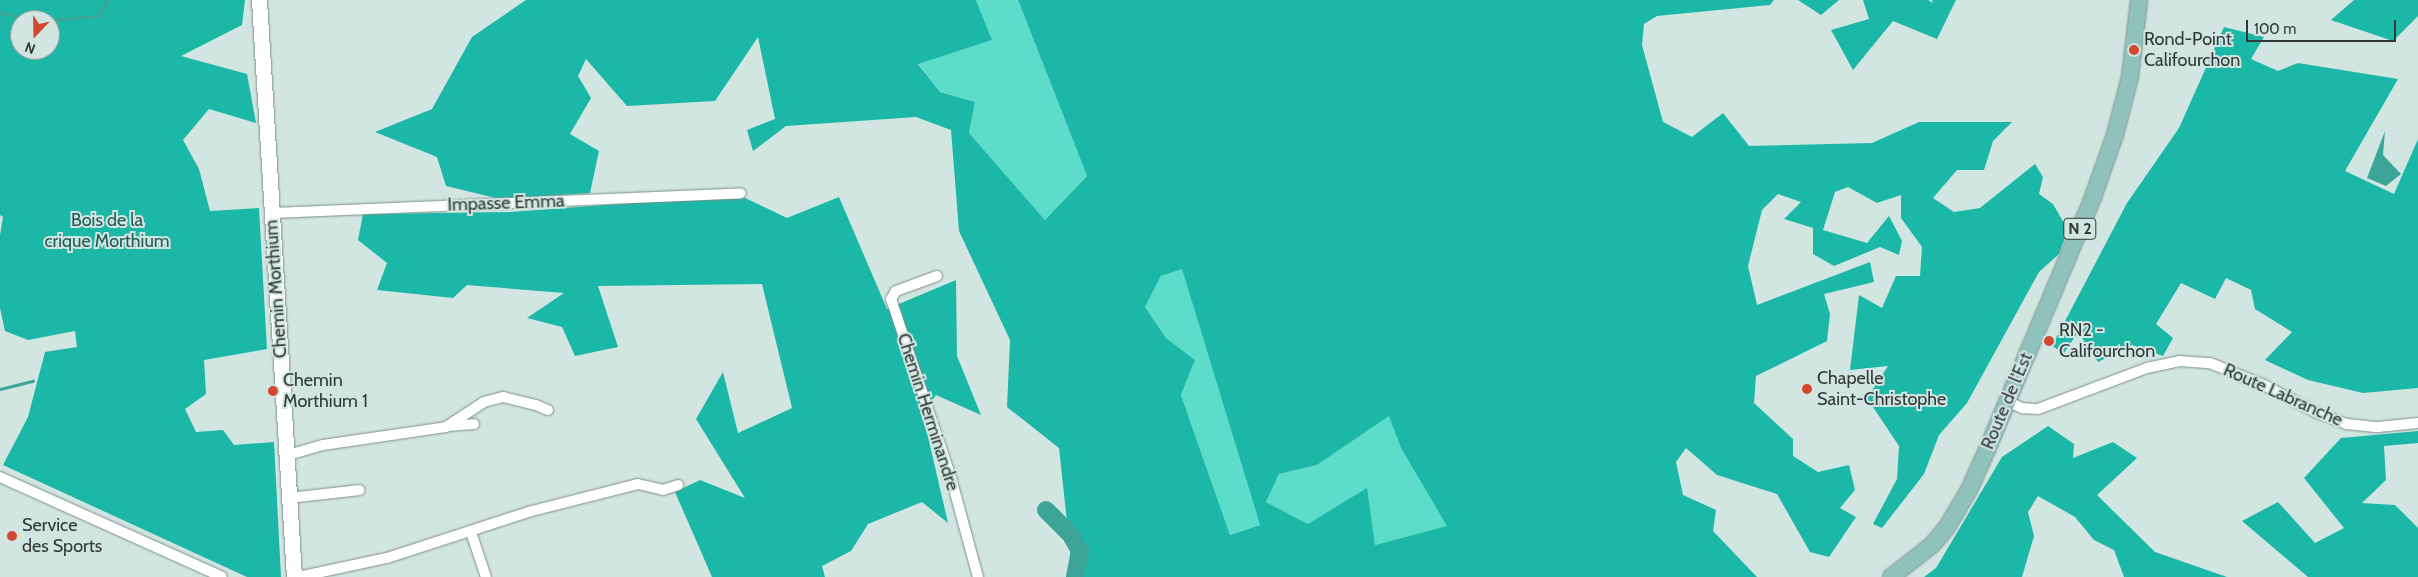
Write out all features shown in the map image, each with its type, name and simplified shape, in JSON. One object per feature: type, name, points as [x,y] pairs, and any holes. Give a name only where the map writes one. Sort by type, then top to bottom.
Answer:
[{"type":"main road","name":"Route de l'Est","points":[[1891,577],[1932,545],[1947,527],[1969,490],[2008,402],[2093,197],[2116,135],[2130,76],[2139,0]]},
{"type":"street","name":"Chemin Morthium","points":[[260,0],[294,577]]},
{"type":"street","name":"Impasse Emma","points":[[272,213],[741,193]]},
{"type":"street","name":"Chemin Herminandre","points":[[937,276],[896,291],[891,299],[950,474],[978,577]]},
{"type":"street","name":"Route Labranche","points":[[2008,402],[2022,408],[2038,409],[2146,368],[2178,361],[2210,364],[2264,385],[2315,412],[2347,424],[2378,427],[2418,423]]},
{"type":"street","points":[[446,426],[484,402],[503,397],[548,410]]},
{"type":"street","points":[[288,455],[323,445],[446,426],[474,424]]},
{"type":"street","points":[[0,477],[222,577]]},
{"type":"street","points":[[298,577],[387,558],[471,532],[532,510],[638,484],[663,490],[678,485]]},
{"type":"street","points":[[290,498],[360,490]]},
{"type":"street","points":[[471,532],[486,577]]},
{"type":"shaded area","points":[[976,0],[1018,0],[1087,176],[1045,220],[969,133],[975,102],[940,92],[918,63],[992,40]]},
{"type":"shaded area","points":[[2385,131],[2383,155],[2401,174],[2386,186],[2367,178]]},
{"type":"shaded area","points":[[1182,268],[1260,525],[1230,535],[1181,395],[1195,360],[1166,338],[1145,307],[1161,276]]},
{"type":"shaded area","points":[[1390,415],[1401,448],[1448,526],[1375,545],[1308,524],[1266,502],[1279,474],[1317,465]]},
{"type":"green space","name":"Bois de la crique Morthium","points":[[0,0],[245,0],[242,25],[181,56],[247,74],[256,123],[209,109],[183,140],[199,169],[210,211],[259,208],[267,349],[204,360],[206,394],[185,409],[196,432],[223,430],[234,445],[274,442],[281,577],[247,577],[3,465],[28,417],[45,352],[77,347],[75,331],[28,340],[5,331],[0,308],[0,235],[3,217],[0,215]]},
{"type":"green space","points":[[526,0],[976,0],[992,40],[918,64],[940,92],[975,102],[969,133],[1045,220],[1087,176],[1018,0],[1774,0],[1770,5],[1657,16],[1644,24],[1642,45],[1663,122],[1692,137],[1723,113],[1749,146],[1872,143],[1919,122],[2012,122],[1993,141],[1984,170],[1957,170],[1933,198],[1954,212],[1980,208],[2035,164],[2043,177],[2039,194],[2053,204],[2068,230],[2059,254],[2039,272],[1967,403],[1939,435],[1924,474],[1882,528],[1873,524],[1897,479],[1899,446],[1867,398],[1888,366],[1850,370],[1859,295],[1882,308],[1896,276],[1920,276],[1922,247],[1901,218],[1901,195],[1877,203],[1848,187],[1835,192],[1823,230],[1867,243],[1889,216],[1902,241],[1899,255],[1880,247],[1834,266],[1813,254],[1813,228],[1784,219],[1801,202],[1778,194],[1762,210],[1748,266],[1757,305],[1870,262],[1874,282],[1824,294],[1830,314],[1827,341],[1756,376],[1754,403],[1793,439],[1793,456],[1818,472],[1849,465],[1855,490],[1840,508],[1856,517],[1829,557],[1810,552],[1777,494],[1717,475],[1686,448],[1676,462],[1683,495],[1716,510],[1713,531],[1757,577],[1073,577],[1059,448],[1007,407],[1010,340],[959,231],[951,130],[916,117],[786,126],[753,151],[747,130],[775,119],[758,37],[715,101],[627,106],[586,59],[578,76],[591,98],[570,134],[599,151],[590,193],[500,199],[446,186],[437,157],[375,132],[432,109],[472,37]],"holes":[[[1182,269],[1260,525],[1230,535],[1181,395],[1195,360],[1166,338],[1145,307],[1161,276]],[[1389,416],[1401,448],[1447,526],[1375,545],[1367,488],[1308,524],[1266,502],[1279,474],[1317,465]]]},
{"type":"green space","points":[[1798,0],[1839,0],[1821,15]]},
{"type":"green space","points":[[1863,0],[1928,0],[1933,3],[1932,0],[1956,0],[1937,39],[1893,21],[1853,70],[1831,30],[1869,19]]},
{"type":"green space","points":[[2354,0],[2418,0],[2418,16],[2393,41],[2331,20]]},
{"type":"green space","points":[[2224,27],[2264,37],[2251,59],[2278,71],[2298,63],[2398,79],[2345,171],[2394,194],[2418,139],[2418,388],[2363,393],[2308,380],[2265,360],[2292,332],[2255,309],[2251,290],[2226,278],[2215,299],[2181,283],[2156,324],[2173,338],[2163,356],[2132,345],[2098,362],[2078,332],[2064,353],[2052,346],[2127,203],[2179,128]]},
{"type":"green space","points":[[739,195],[787,218],[839,197],[887,309],[956,280],[957,356],[981,415],[936,395],[923,415],[948,523],[922,502],[868,524],[851,551],[822,566],[825,577],[712,577],[675,492],[700,480],[745,498],[696,419],[723,372],[738,433],[792,408],[762,284],[598,286],[618,347],[575,356],[562,327],[527,318],[564,293],[467,285],[453,298],[377,290],[387,263],[358,240],[363,214],[510,212]]},
{"type":"green space","points":[[2048,426],[2074,444],[2073,458],[2113,442],[2137,458],[2097,495],[2155,552],[2227,577],[2124,577],[2114,550],[2094,540],[2075,517],[2038,496],[2028,512],[2034,536],[2022,577],[1924,577],[1936,568],[2002,457]]},
{"type":"green space","points":[[2418,431],[2418,443],[2384,446],[2386,480],[2362,503],[2395,505],[2418,528],[2418,577],[2308,577],[2242,521],[2278,502],[2315,543],[2344,528],[2304,478],[2341,438]]},
{"type":"waterway","points":[[60,19],[99,16],[107,0]]},
{"type":"waterway","points":[[0,12],[10,15]]},
{"type":"waterway","points":[[0,389],[33,381]]},
{"type":"waterway","points":[[1046,510],[1071,535],[1080,551],[1075,577]]},
{"type":"place","name":"Rond-Point Califourchon","points":[[2134,50]]},
{"type":"place","name":"RN2 - Califourchon","points":[[2049,341]]},
{"type":"place","name":"Chapelle Saint-Christophe","points":[[1807,389]]},
{"type":"place","name":"Chemin Morthium 1","points":[[273,391]]},
{"type":"place","name":"Service des Sports","points":[[12,536]]}]
